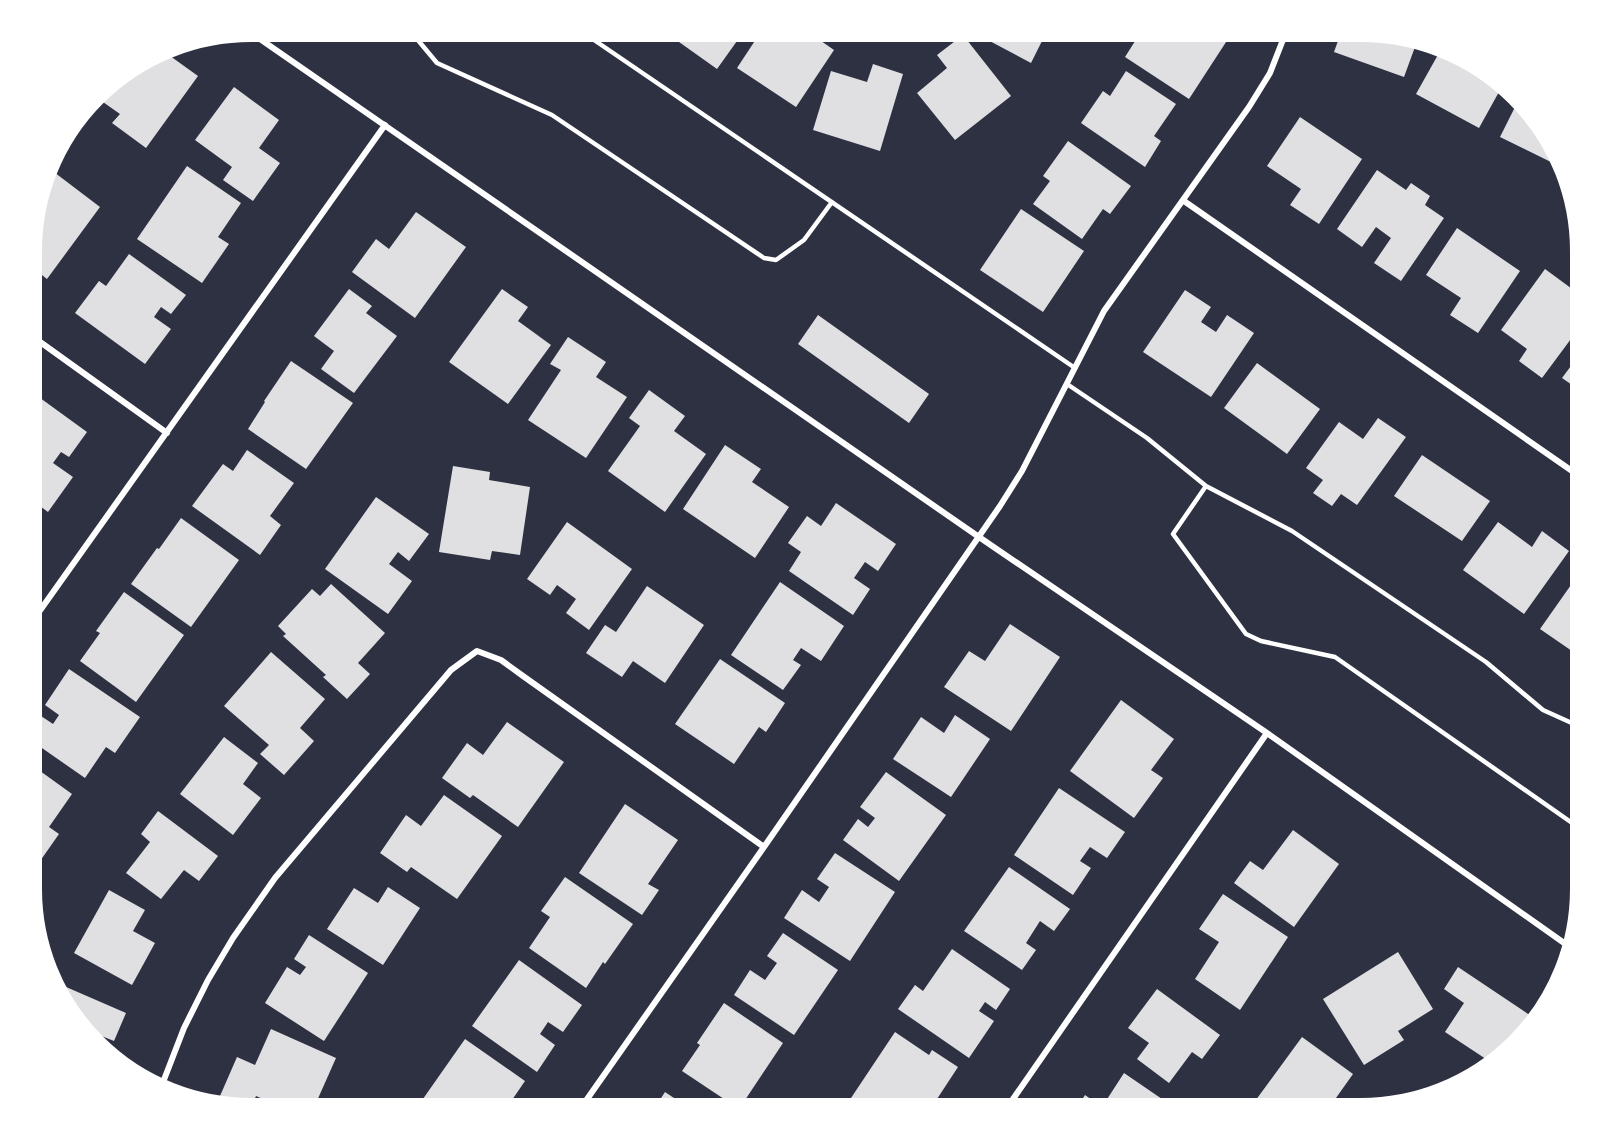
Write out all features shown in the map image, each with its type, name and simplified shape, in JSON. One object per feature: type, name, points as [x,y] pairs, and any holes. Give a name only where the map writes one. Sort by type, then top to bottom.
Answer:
[{"type":"street","points":[[258,38],[979,537],[1267,733],[1567,945]]},
{"type":"street","points":[[586,1101],[979,537],[1022,471],[1104,311],[1249,107],[1270,73],[1284,38]]},
{"type":"street","points":[[38,613],[384,125]]},
{"type":"street","points":[[1184,201],[1574,472]]},
{"type":"street","points":[[38,340],[167,433]]},
{"type":"street","points":[[163,1083],[184,1028],[208,980],[233,938],[275,878],[451,670],[477,651],[501,660],[764,847]]},
{"type":"street","points":[[1011,1102],[1267,733]]},
{"type":"lane","points":[[416,38],[437,63],[552,115],[764,258],[776,260],[804,240],[832,202]]},
{"type":"lane","points":[[591,38],[1075,368]]},
{"type":"lane","points":[[1067,384],[1147,438],[1206,486],[1292,531],[1486,662],[1543,710],[1574,724]]},
{"type":"lane","points":[[1206,486],[1173,534],[1246,634],[1261,641],[1335,657],[1574,823]]},
{"type":"building","points":[[673,38],[739,38],[717,69]]},
{"type":"building","points":[[757,38],[817,38],[834,50],[796,107],[737,68]]},
{"type":"building","points":[[959,38],[965,38],[1011,96],[955,140],[917,93],[947,68],[937,55]]},
{"type":"building","points":[[984,38],[1044,38],[1031,63]]},
{"type":"building","points":[[1137,38],[1228,39],[1189,99],[1125,57]]},
{"type":"building","points":[[1339,38],[1389,39],[1416,45],[1404,77],[1334,52]]},
{"type":"building","points":[[1439,53],[1480,73],[1501,89],[1479,128],[1416,94]]},
{"type":"building","points":[[168,54],[198,76],[146,148],[112,123],[120,114],[100,100],[121,81],[156,59]]},
{"type":"building","points":[[873,64],[903,74],[880,151],[813,130],[831,71],[867,82]]},
{"type":"building","points":[[1126,71],[1176,104],[1154,136],[1161,141],[1145,167],[1081,123],[1103,91],[1110,96]]},
{"type":"building","points":[[234,87],[279,120],[259,148],[280,163],[253,201],[223,180],[232,167],[195,140]]},
{"type":"building","points":[[1516,104],[1539,132],[1556,165],[1500,137]]},
{"type":"building","points":[[1300,117],[1362,159],[1319,224],[1290,205],[1301,189],[1267,166]]},
{"type":"building","points":[[1068,141],[1131,186],[1110,214],[1103,209],[1082,239],[1033,204],[1050,181],[1043,176]]},
{"type":"building","points":[[187,166],[241,203],[218,237],[229,244],[202,283],[137,239]]},
{"type":"building","points":[[1377,170],[1406,190],[1411,183],[1430,196],[1425,205],[1444,218],[1401,281],[1374,263],[1391,238],[1376,227],[1362,247],[1337,229]]},
{"type":"building","points":[[53,171],[100,207],[47,279],[38,272],[38,236],[45,195]]},
{"type":"building","points":[[1021,209],[1084,251],[1043,312],[980,270]]},
{"type":"building","points":[[416,212],[466,247],[415,318],[352,272],[376,239],[389,249]]},
{"type":"building","points":[[1457,228],[1520,271],[1478,333],[1450,315],[1461,298],[1426,275]]},
{"type":"building","points":[[129,254],[186,295],[171,314],[161,307],[154,317],[171,329],[145,364],[75,313],[99,281],[106,286]]},
{"type":"building","points":[[1545,269],[1574,290],[1574,302],[1570,308],[1574,311],[1574,335],[1542,378],[1519,361],[1527,349],[1501,330]]},
{"type":"building","points":[[349,289],[372,306],[366,313],[397,336],[354,393],[321,369],[334,351],[314,336]]},
{"type":"building","points":[[502,289],[528,307],[518,321],[551,345],[508,404],[449,362]]},
{"type":"building","points":[[1185,290],[1211,307],[1201,322],[1216,332],[1227,315],[1254,333],[1211,397],[1143,352]]},
{"type":"building","points":[[818,315],[929,394],[909,423],[798,344]]},
{"type":"building","points":[[568,337],[606,362],[596,377],[627,397],[586,458],[528,420],[561,370],[550,364]]},
{"type":"building","points":[[291,361],[353,403],[306,469],[248,429]]},
{"type":"building","points":[[1574,362],[1574,386],[1562,378]]},
{"type":"building","points":[[1257,363],[1320,409],[1287,454],[1224,408]]},
{"type":"building","points":[[649,390],[685,416],[674,431],[706,454],[665,512],[608,471],[640,426],[629,418]]},
{"type":"building","points":[[38,396],[87,432],[69,457],[61,452],[53,463],[73,477],[48,512],[38,505]]},
{"type":"building","points":[[1378,418],[1406,437],[1357,505],[1341,494],[1332,506],[1313,493],[1323,480],[1306,468],[1339,422],[1363,439]]},
{"type":"building","points":[[725,445],[761,469],[752,482],[789,507],[755,558],[683,509]]},
{"type":"building","points":[[247,450],[294,483],[270,516],[281,525],[260,555],[192,506],[223,464],[233,471]]},
{"type":"building","points":[[1422,455],[1490,501],[1462,541],[1394,496]]},
{"type":"building","points":[[453,466],[490,472],[489,480],[530,487],[520,555],[492,551],[490,560],[439,552]]},
{"type":"building","points":[[376,497],[429,534],[409,561],[398,552],[389,564],[412,581],[388,614],[325,569]]},
{"type":"building","points":[[836,503],[896,544],[878,571],[865,562],[854,578],[870,589],[853,615],[789,571],[801,552],[788,543],[807,516],[821,526]]},
{"type":"building","points":[[181,518],[239,560],[191,627],[131,584]]},
{"type":"building","points":[[567,522],[632,569],[589,630],[566,613],[576,599],[557,585],[550,595],[527,579]]},
{"type":"building","points":[[1498,522],[1532,547],[1542,531],[1569,551],[1524,614],[1463,570]]},
{"type":"building","points":[[1574,581],[1574,652],[1540,629]]},
{"type":"building","points":[[780,582],[844,626],[821,661],[801,648],[793,660],[801,665],[783,690],[731,655]]},
{"type":"building","points":[[331,584],[385,633],[358,663],[370,674],[347,699],[323,677],[326,675],[283,636],[286,634],[278,626],[312,589],[320,596]]},
{"type":"building","points":[[647,586],[704,625],[665,683],[633,661],[622,677],[586,653],[605,625],[616,632]]},
{"type":"building","points":[[124,592],[184,635],[136,702],[80,661],[100,633],[96,631]]},
{"type":"building","points":[[1010,624],[1060,657],[1011,731],[944,687],[969,651],[985,661]]},
{"type":"building","points":[[271,652],[325,699],[300,728],[314,741],[284,775],[260,754],[269,745],[224,706]]},
{"type":"building","points":[[720,659],[785,703],[766,732],[759,727],[734,764],[675,724]]},
{"type":"building","points":[[69,669],[140,717],[115,753],[106,747],[85,778],[38,745],[38,720],[41,716],[53,724],[59,715],[45,705]]},
{"type":"building","points":[[1121,700],[1174,739],[1151,770],[1163,778],[1134,818],[1070,771]]},
{"type":"building","points":[[955,715],[990,739],[951,797],[893,759],[921,717],[944,733]]},
{"type":"building","points":[[507,722],[564,762],[518,827],[473,795],[470,798],[442,778],[467,743],[483,755]]},
{"type":"building","points":[[224,737],[258,763],[243,784],[261,798],[233,835],[180,794]]},
{"type":"building","points":[[38,769],[72,794],[49,827],[59,834],[38,864]]},
{"type":"building","points":[[886,772],[946,815],[899,881],[843,840],[858,819],[868,827],[875,818],[860,807]]},
{"type":"building","points":[[1059,788],[1125,832],[1107,858],[1090,847],[1080,861],[1091,868],[1073,895],[1014,855]]},
{"type":"building","points":[[444,795],[502,836],[457,899],[411,867],[407,872],[380,853],[406,815],[421,826]]},
{"type":"building","points":[[625,804],[678,840],[648,884],[659,890],[642,915],[579,873]]},
{"type":"building","points":[[158,811],[218,856],[199,881],[184,870],[161,899],[126,873],[150,842],[141,834]]},
{"type":"building","points":[[1293,830],[1339,864],[1294,927],[1234,883],[1250,861],[1263,870]]},
{"type":"building","points":[[835,853],[895,892],[850,961],[784,918],[802,890],[819,902],[829,887],[817,879]]},
{"type":"building","points":[[1009,867],[1070,909],[1054,931],[1040,921],[1026,943],[1036,950],[1022,970],[964,931]]},
{"type":"building","points":[[565,877],[633,924],[586,988],[529,948],[550,917],[541,911]]},
{"type":"building","points":[[388,887],[420,908],[383,965],[327,929],[354,888],[378,903]]},
{"type":"building","points":[[109,890],[145,910],[133,931],[155,943],[132,985],[74,953]]},
{"type":"building","points":[[1223,894],[1288,937],[1240,1010],[1195,979],[1219,942],[1199,929]]},
{"type":"building","points":[[783,933],[838,970],[794,1035],[734,995],[750,970],[765,980],[777,963],[767,956]]},
{"type":"building","points":[[309,935],[368,973],[324,1041],[265,1003],[287,967],[300,975],[306,967],[294,959]]},
{"type":"building","points":[[952,949],[1010,989],[996,1010],[985,1002],[979,1011],[994,1021],[969,1058],[898,1009],[915,985],[923,991]]},
{"type":"building","points":[[1398,952],[1433,1009],[1398,1031],[1404,1040],[1364,1065],[1323,999]]},
{"type":"building","points":[[519,960],[582,1005],[563,1032],[548,1022],[540,1034],[555,1045],[537,1072],[472,1026]]},
{"type":"building","points":[[1458,967],[1532,1017],[1502,1049],[1488,1060],[1445,1032],[1464,1003],[1444,989]]},
{"type":"building","points":[[60,984],[126,1013],[114,1041],[99,1035],[98,1037],[81,1018]]},
{"type":"building","points":[[1157,989],[1220,1035],[1202,1059],[1192,1052],[1169,1083],[1137,1059],[1149,1043],[1128,1028]]},
{"type":"building","points":[[724,1003],[783,1043],[744,1101],[728,1101],[682,1071],[700,1045],[697,1043]]},
{"type":"building","points":[[271,1029],[336,1058],[317,1101],[267,1101],[256,1096],[254,1101],[236,1101],[220,1096],[237,1057],[255,1065]]},
{"type":"building","points":[[895,1032],[929,1055],[932,1050],[958,1067],[937,1102],[856,1102],[851,1098]]},
{"type":"building","points":[[1302,1037],[1353,1074],[1333,1102],[1254,1102]]},
{"type":"building","points":[[465,1039],[525,1081],[511,1101],[421,1101]]},
{"type":"building","points":[[1124,1073],[1166,1102],[1105,1102]]},
{"type":"building","points":[[665,1092],[679,1101],[659,1101]]},
{"type":"building","points":[[1085,1095],[1095,1102],[1081,1102]]}]
